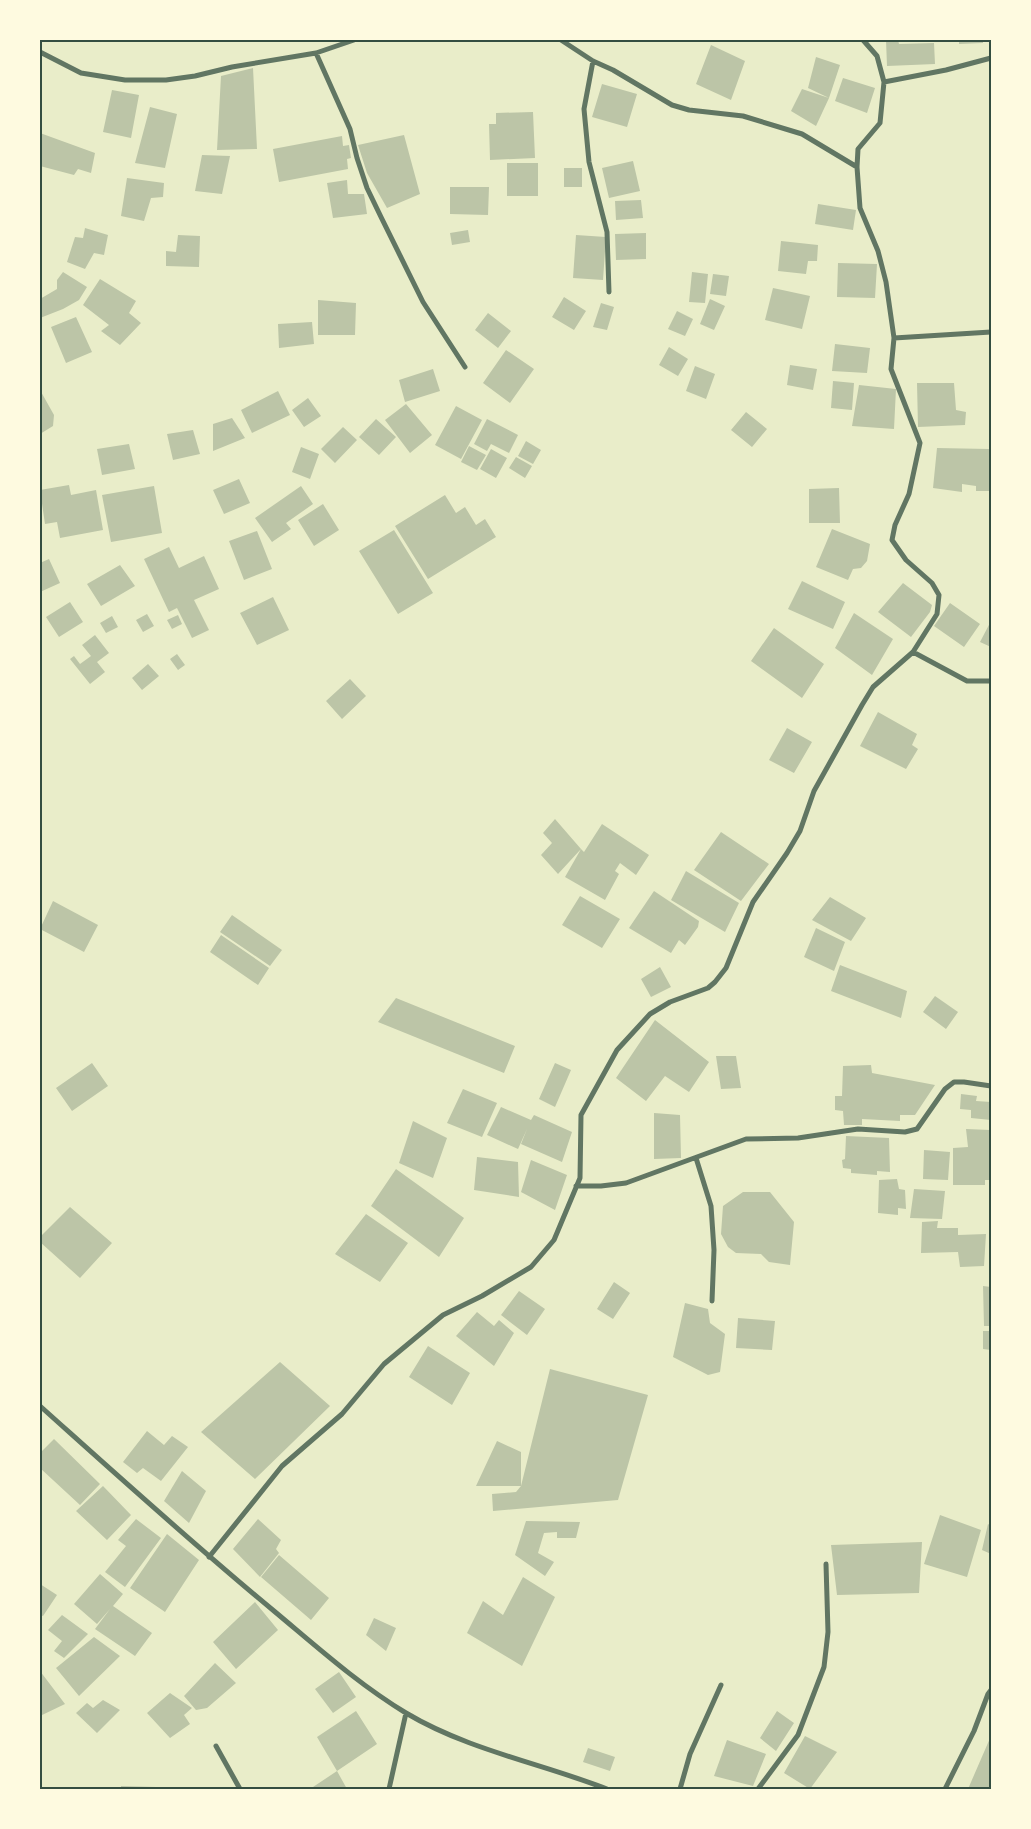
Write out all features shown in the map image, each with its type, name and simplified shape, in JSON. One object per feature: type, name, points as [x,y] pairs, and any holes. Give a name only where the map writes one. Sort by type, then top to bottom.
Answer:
[{"type":"street","points":[[40,52],[81,73],[125,80],[166,80],[316,53],[354,40]]},
{"type":"street","points":[[561,40],[593,61],[672,106],[689,110],[743,116],[802,134],[857,168]]},
{"type":"street","points":[[209,1557],[282,1466],[342,1414],[384,1364],[443,1315],[482,1296],[531,1267],[554,1240],[580,1178],[581,1115],[617,1050],[650,1014],[670,1002],[708,988],[726,968],[753,902],[800,831],[814,791],[862,705],[873,687],[913,652],[938,614],[938,595],[932,583],[906,560],[892,540],[895,524],[909,494],[920,443],[891,370],[894,338],[886,282],[878,251],[860,208],[857,168],[858,149],[880,123],[884,82],[877,56],[862,40]]},
{"type":"street","points":[[316,53],[350,129],[357,158],[380,217],[423,302],[465,368]]},
{"type":"street","points":[[884,82],[946,70],[991,58]]},
{"type":"street","points":[[593,61],[584,109],[589,162],[608,232],[609,292]]},
{"type":"street","points":[[894,338],[991,332]]},
{"type":"street","points":[[913,652],[967,681],[991,680]]},
{"type":"street","points":[[576,1186],[602,1186],[626,1183],[746,1139],[798,1138],[858,1128],[904,1132],[917,1128],[945,1089],[954,1082],[991,1086]]},
{"type":"street","points":[[696,1158],[711,1206],[714,1250],[712,1302]]},
{"type":"street","points":[[40,1406],[209,1557],[335,1662],[406,1713],[462,1741],[607,1789]]},
{"type":"street","points":[[758,1789],[798,1735],[824,1667],[828,1632],[826,1564]]},
{"type":"street","points":[[680,1789],[690,1754],[721,1685]]},
{"type":"street","points":[[946,1789],[991,1690]]},
{"type":"street","points":[[389,1789],[406,1713]]},
{"type":"street","points":[[216,1746],[240,1789]]},
{"type":"building","points":[[886,40],[898,40],[899,44],[934,43],[935,64],[887,66]]},
{"type":"building","points":[[959,40],[983,40],[983,43],[959,44]]},
{"type":"building","points":[[711,45],[745,61],[731,100],[696,84]]},
{"type":"building","points":[[816,57],[840,65],[829,98],[808,88]]},
{"type":"building","points":[[253,68],[257,149],[217,150],[221,76]]},
{"type":"building","points":[[843,78],[875,88],[867,113],[835,101]]},
{"type":"building","points":[[602,84],[637,94],[627,127],[592,117]]},
{"type":"building","points":[[802,89],[829,98],[816,126],[791,111]]},
{"type":"building","points":[[112,90],[139,95],[131,138],[103,132]]},
{"type":"building","points":[[150,107],[177,114],[165,168],[135,163]]},
{"type":"building","points":[[533,112],[535,158],[490,160],[489,124],[496,124],[496,113]]},
{"type":"building","points":[[40,133],[95,153],[91,173],[78,169],[74,175],[40,166]]},
{"type":"building","points":[[404,135],[420,194],[387,208],[367,173],[358,145]]},
{"type":"building","points":[[342,136],[343,146],[349,145],[351,158],[347,159],[348,169],[279,182],[273,149]]},
{"type":"building","points":[[202,155],[230,156],[222,194],[195,191]]},
{"type":"building","points":[[633,161],[640,191],[609,198],[602,168]]},
{"type":"building","points":[[507,163],[538,163],[538,196],[507,196]]},
{"type":"building","points":[[564,168],[582,168],[582,187],[564,187]]},
{"type":"building","points":[[127,178],[164,183],[163,197],[151,198],[144,221],[121,216]]},
{"type":"building","points":[[347,180],[348,194],[364,194],[367,214],[333,218],[327,183]]},
{"type":"building","points":[[450,187],[489,187],[488,215],[450,214]]},
{"type":"building","points":[[641,200],[643,218],[616,220],[615,201]]},
{"type":"building","points":[[818,204],[856,210],[853,230],[815,224]]},
{"type":"building","points":[[85,228],[108,235],[104,255],[94,253],[85,269],[67,262],[75,237],[83,238]]},
{"type":"building","points":[[468,230],[470,242],[452,245],[450,233]]},
{"type":"building","points":[[646,233],[646,259],[616,260],[615,234]]},
{"type":"building","points":[[178,235],[200,236],[199,267],[166,266],[166,251],[176,252]]},
{"type":"building","points":[[576,235],[606,237],[603,280],[573,278]]},
{"type":"building","points":[[781,241],[818,245],[817,261],[808,261],[806,274],[778,271]]},
{"type":"building","points":[[838,263],[877,264],[875,298],[837,297]]},
{"type":"building","points":[[63,272],[87,287],[79,300],[40,318],[40,299],[57,289],[57,280]]},
{"type":"building","points":[[692,272],[708,274],[705,303],[689,302]]},
{"type":"building","points":[[713,274],[729,276],[726,296],[710,294]]},
{"type":"building","points":[[100,279],[136,301],[129,313],[141,323],[120,345],[101,331],[109,325],[83,305]]},
{"type":"building","points":[[773,288],[810,296],[802,329],[765,320]]},
{"type":"building","points":[[564,297],[586,311],[574,330],[552,317]]},
{"type":"building","points":[[710,299],[725,306],[714,330],[700,324]]},
{"type":"building","points":[[318,300],[356,303],[355,335],[318,335]]},
{"type":"building","points":[[601,303],[614,307],[607,330],[593,327]]},
{"type":"building","points":[[677,311],[693,319],[685,336],[668,329]]},
{"type":"building","points":[[488,313],[511,331],[498,348],[475,330]]},
{"type":"building","points":[[76,317],[92,352],[66,363],[51,327]]},
{"type":"building","points":[[312,322],[314,344],[279,348],[278,324]]},
{"type":"building","points":[[835,344],[870,348],[867,373],[832,371]]},
{"type":"building","points":[[669,347],[688,359],[678,376],[659,365]]},
{"type":"building","points":[[506,350],[534,369],[510,403],[483,383]]},
{"type":"building","points":[[790,365],[817,369],[813,390],[787,385]]},
{"type":"building","points":[[695,366],[715,374],[706,399],[686,391]]},
{"type":"building","points":[[433,369],[440,391],[405,402],[399,380]]},
{"type":"building","points":[[833,381],[854,383],[852,410],[831,408]]},
{"type":"building","points":[[917,383],[954,383],[956,410],[966,412],[965,425],[918,427]]},
{"type":"building","points":[[859,385],[896,389],[894,429],[852,426]]},
{"type":"building","points":[[40,390],[54,415],[53,426],[40,434]]},
{"type":"building","points":[[278,391],[290,415],[252,433],[241,410]]},
{"type":"building","points":[[308,398],[321,416],[304,427],[292,410]]},
{"type":"building","points":[[406,404],[432,435],[410,453],[385,420]]},
{"type":"building","points":[[456,406],[482,420],[461,459],[435,445]]},
{"type":"building","points":[[746,412],[767,429],[752,447],[731,430]]},
{"type":"building","points":[[232,418],[245,438],[213,451],[213,424]]},
{"type":"building","points":[[376,419],[396,437],[379,455],[359,437]]},
{"type":"building","points":[[487,419],[518,435],[509,453],[491,444],[487,451],[474,444]]},
{"type":"building","points":[[343,427],[357,440],[335,463],[321,449]]},
{"type":"building","points":[[193,430],[200,454],[173,460],[167,434]]},
{"type":"building","points":[[526,441],[541,450],[533,464],[518,456]]},
{"type":"building","points":[[129,444],[135,469],[102,475],[97,449]]},
{"type":"building","points":[[469,446],[486,455],[477,470],[461,462]]},
{"type":"building","points":[[301,447],[319,454],[310,479],[292,472]]},
{"type":"building","points":[[937,448],[989,449],[989,455],[991,455],[990,491],[976,491],[976,486],[962,484],[962,492],[933,488]]},
{"type":"building","points":[[491,449],[507,458],[496,478],[480,469]]},
{"type":"building","points":[[516,457],[532,466],[525,478],[509,468]]},
{"type":"building","points":[[239,479],[250,503],[224,514],[213,490]]},
{"type":"building","points":[[69,485],[71,495],[96,490],[103,530],[60,538],[57,522],[45,524],[40,490]]},
{"type":"building","points":[[154,486],[162,533],[111,542],[102,495]]},
{"type":"building","points":[[301,486],[313,504],[286,523],[291,529],[272,542],[255,518]]},
{"type":"building","points":[[839,488],[840,523],[809,523],[809,489]]},
{"type":"building","points":[[445,495],[456,513],[465,507],[476,525],[485,519],[496,537],[428,579],[395,526]]},
{"type":"building","points":[[323,504],[339,530],[314,546],[298,520]]},
{"type":"building","points":[[832,529],[870,544],[867,561],[861,568],[853,569],[848,580],[816,567]]},
{"type":"building","points":[[394,530],[433,593],[398,614],[359,551]]},
{"type":"building","points":[[257,531],[272,569],[244,580],[229,541]]},
{"type":"building","points":[[169,547],[179,568],[204,556],[219,589],[194,600],[209,630],[192,638],[177,608],[169,612],[144,559]]},
{"type":"building","points":[[49,559],[60,583],[40,592],[40,563]]},
{"type":"building","points":[[120,565],[135,586],[101,606],[87,584]]},
{"type":"building","points":[[802,581],[845,602],[833,629],[788,609]]},
{"type":"building","points":[[903,583],[932,605],[930,612],[911,637],[878,612]]},
{"type":"building","points":[[273,597],[289,630],[257,645],[240,613]]},
{"type":"building","points":[[70,602],[83,622],[59,637],[46,617]]},
{"type":"building","points":[[950,603],[980,624],[964,647],[934,626]]},
{"type":"building","points":[[854,613],[893,639],[872,675],[835,648]]},
{"type":"building","points":[[147,614],[154,626],[143,632],[136,620]]},
{"type":"building","points":[[178,615],[182,624],[172,629],[167,620]]},
{"type":"building","points":[[112,616],[118,627],[106,633],[100,623]]},
{"type":"building","points":[[991,621],[991,647],[980,642]]},
{"type":"building","points":[[774,628],[824,664],[802,698],[751,661]]},
{"type":"building","points":[[95,635],[109,653],[97,662],[105,672],[90,684],[70,659],[74,656],[80,664],[91,656],[82,645]]},
{"type":"building","points":[[177,654],[185,665],[178,670],[170,659]]},
{"type":"building","points":[[148,664],[159,676],[142,690],[132,678]]},
{"type":"building","points":[[350,679],[366,696],[342,719],[326,701]]},
{"type":"building","points":[[878,712],[917,734],[912,745],[918,749],[906,769],[860,746]]},
{"type":"building","points":[[787,728],[812,742],[794,773],[769,760]]},
{"type":"building","points":[[555,819],[581,849],[558,874],[541,855],[552,843],[543,833]]},
{"type":"building","points":[[602,824],[649,855],[636,875],[620,863],[615,871],[619,874],[605,900],[565,877],[581,849],[584,852]]},
{"type":"building","points":[[721,832],[769,864],[741,901],[694,870]]},
{"type":"building","points":[[686,871],[739,903],[725,932],[671,900]]},
{"type":"building","points":[[654,891],[699,921],[698,927],[685,945],[679,940],[671,953],[629,928]]},
{"type":"building","points":[[580,896],[620,919],[602,948],[562,925]]},
{"type":"building","points":[[830,897],[866,918],[851,941],[812,920]]},
{"type":"building","points":[[53,901],[98,925],[84,952],[40,929]]},
{"type":"building","points":[[232,915],[282,950],[270,966],[220,932]]},
{"type":"building","points":[[816,928],[845,942],[834,971],[804,957]]},
{"type":"building","points":[[221,935],[269,968],[258,985],[210,952]]},
{"type":"building","points":[[840,965],[907,991],[901,1018],[831,991]]},
{"type":"building","points":[[660,967],[671,987],[651,997],[641,979]]},
{"type":"building","points":[[935,996],[958,1012],[946,1029],[923,1012]]},
{"type":"building","points":[[396,998],[515,1046],[504,1073],[378,1022]]},
{"type":"building","points":[[655,1020],[709,1062],[689,1092],[665,1076],[646,1101],[616,1078]]},
{"type":"building","points":[[716,1056],[736,1056],[741,1088],[721,1089]]},
{"type":"building","points":[[92,1063],[108,1086],[72,1111],[56,1088]]},
{"type":"building","points":[[555,1063],[571,1070],[555,1107],[539,1099]]},
{"type":"building","points":[[871,1065],[872,1073],[935,1085],[915,1115],[900,1115],[900,1121],[862,1119],[862,1125],[844,1125],[843,1111],[835,1110],[835,1096],[842,1096],[843,1066]]},
{"type":"building","points":[[463,1089],[497,1103],[482,1137],[447,1123]]},
{"type":"building","points":[[961,1094],[977,1096],[976,1101],[991,1102],[991,1120],[971,1118],[971,1110],[960,1109]]},
{"type":"building","points":[[501,1107],[531,1120],[534,1115],[572,1132],[562,1162],[521,1144],[527,1129],[518,1149],[487,1135]]},
{"type":"building","points":[[654,1113],[680,1115],[681,1158],[654,1159]]},
{"type":"building","points":[[413,1121],[447,1138],[433,1178],[399,1163]]},
{"type":"building","points":[[966,1129],[990,1130],[991,1180],[985,1180],[985,1185],[953,1185],[953,1148],[968,1147]]},
{"type":"building","points":[[846,1136],[889,1138],[890,1172],[877,1171],[877,1175],[851,1173],[851,1169],[843,1168],[842,1160],[845,1159]]},
{"type":"building","points":[[924,1150],[950,1152],[948,1180],[923,1179]]},
{"type":"building","points":[[477,1157],[518,1162],[519,1197],[474,1190]]},
{"type":"building","points":[[531,1160],[567,1175],[555,1210],[521,1192]]},
{"type":"building","points":[[396,1169],[464,1218],[439,1257],[371,1206]]},
{"type":"building","points":[[897,1179],[899,1189],[905,1190],[906,1209],[898,1208],[898,1215],[878,1213],[879,1180]]},
{"type":"building","points":[[914,1189],[945,1191],[942,1219],[910,1218]]},
{"type":"building","points":[[743,1192],[770,1192],[794,1222],[790,1265],[769,1262],[761,1254],[736,1253],[728,1247],[721,1234],[723,1206]]},
{"type":"building","points":[[70,1207],[112,1243],[80,1278],[40,1242],[40,1237]]},
{"type":"building","points":[[366,1214],[408,1243],[380,1282],[335,1254]]},
{"type":"building","points":[[938,1221],[937,1228],[958,1228],[958,1235],[986,1234],[984,1266],[960,1267],[958,1252],[921,1253],[922,1222]]},
{"type":"building","points":[[614,1282],[630,1293],[613,1319],[597,1309]]},
{"type":"building","points":[[983,1286],[991,1287],[991,1326],[984,1326]]},
{"type":"building","points":[[519,1291],[545,1309],[527,1335],[501,1315]]},
{"type":"building","points":[[685,1303],[708,1309],[710,1323],[725,1334],[720,1372],[708,1375],[673,1357]]},
{"type":"building","points":[[477,1312],[494,1326],[499,1320],[514,1333],[494,1366],[456,1336]]},
{"type":"building","points":[[738,1318],[775,1321],[772,1350],[736,1348]]},
{"type":"building","points":[[983,1331],[991,1331],[991,1350],[983,1349]]},
{"type":"building","points":[[428,1346],[470,1373],[452,1405],[409,1377]]},
{"type":"building","points":[[280,1362],[330,1406],[255,1479],[201,1432]]},
{"type":"building","points":[[550,1369],[648,1395],[618,1500],[493,1511],[492,1494],[516,1492],[521,1486]]},
{"type":"building","points":[[147,1431],[164,1445],[172,1436],[188,1447],[161,1481],[143,1468],[137,1473],[123,1462]]},
{"type":"building","points":[[54,1439],[100,1484],[80,1505],[40,1468],[40,1453]]},
{"type":"building","points":[[497,1441],[521,1452],[521,1486],[476,1486]]},
{"type":"building","points":[[182,1471],[206,1491],[189,1523],[164,1501]]},
{"type":"building","points":[[103,1486],[131,1515],[107,1540],[76,1511]]},
{"type":"building","points":[[940,1515],[981,1530],[967,1577],[924,1564]]},
{"type":"building","points":[[136,1519],[161,1538],[125,1587],[105,1572],[126,1546],[118,1540]]},
{"type":"building","points":[[258,1519],[281,1540],[276,1549],[279,1553],[260,1577],[233,1549]]},
{"type":"building","points":[[526,1521],[580,1522],[576,1538],[557,1538],[557,1532],[544,1533],[538,1553],[554,1562],[545,1576],[515,1555]]},
{"type":"building","points":[[988,1524],[991,1526],[991,1554],[982,1550]]},
{"type":"building","points":[[167,1534],[199,1560],[165,1612],[130,1588]]},
{"type":"building","points":[[922,1542],[919,1593],[837,1595],[831,1545]]},
{"type":"building","points":[[279,1555],[329,1598],[311,1620],[261,1577]]},
{"type":"building","points":[[100,1574],[123,1594],[113,1606],[152,1633],[135,1656],[95,1629],[110,1609],[97,1624],[74,1604]]},
{"type":"building","points":[[523,1577],[555,1597],[522,1666],[467,1633],[483,1601],[503,1615]]},
{"type":"building","points":[[40,1584],[57,1595],[43,1616],[40,1615]]},
{"type":"building","points":[[255,1602],[278,1630],[236,1669],[213,1642]]},
{"type":"building","points":[[62,1615],[88,1634],[64,1658],[54,1651],[62,1641],[48,1630]]},
{"type":"building","points":[[374,1618],[396,1628],[386,1651],[366,1635]]},
{"type":"building","points":[[94,1637],[120,1656],[79,1696],[56,1668]]},
{"type":"building","points":[[215,1663],[236,1683],[207,1708],[196,1710],[184,1696]]},
{"type":"building","points":[[40,1671],[65,1704],[40,1716]]},
{"type":"building","points":[[339,1672],[356,1697],[333,1713],[315,1689]]},
{"type":"building","points":[[170,1693],[192,1708],[184,1715],[190,1724],[170,1738],[147,1713]]},
{"type":"building","points":[[103,1700],[120,1710],[97,1733],[76,1713],[87,1703],[93,1708]]},
{"type":"building","points":[[356,1711],[377,1744],[337,1771],[317,1737]]},
{"type":"building","points":[[777,1711],[794,1723],[776,1751],[760,1738]]},
{"type":"building","points":[[805,1736],[837,1752],[810,1789],[784,1773]]},
{"type":"building","points":[[991,1736],[991,1789],[968,1789]]},
{"type":"building","points":[[727,1740],[766,1754],[753,1786],[714,1776]]},
{"type":"building","points":[[588,1748],[615,1757],[610,1771],[583,1762]]},
{"type":"building","points":[[337,1771],[347,1789],[310,1789]]},
{"type":"building","points":[[121,1786],[156,1787],[156,1789],[121,1789]]}]
